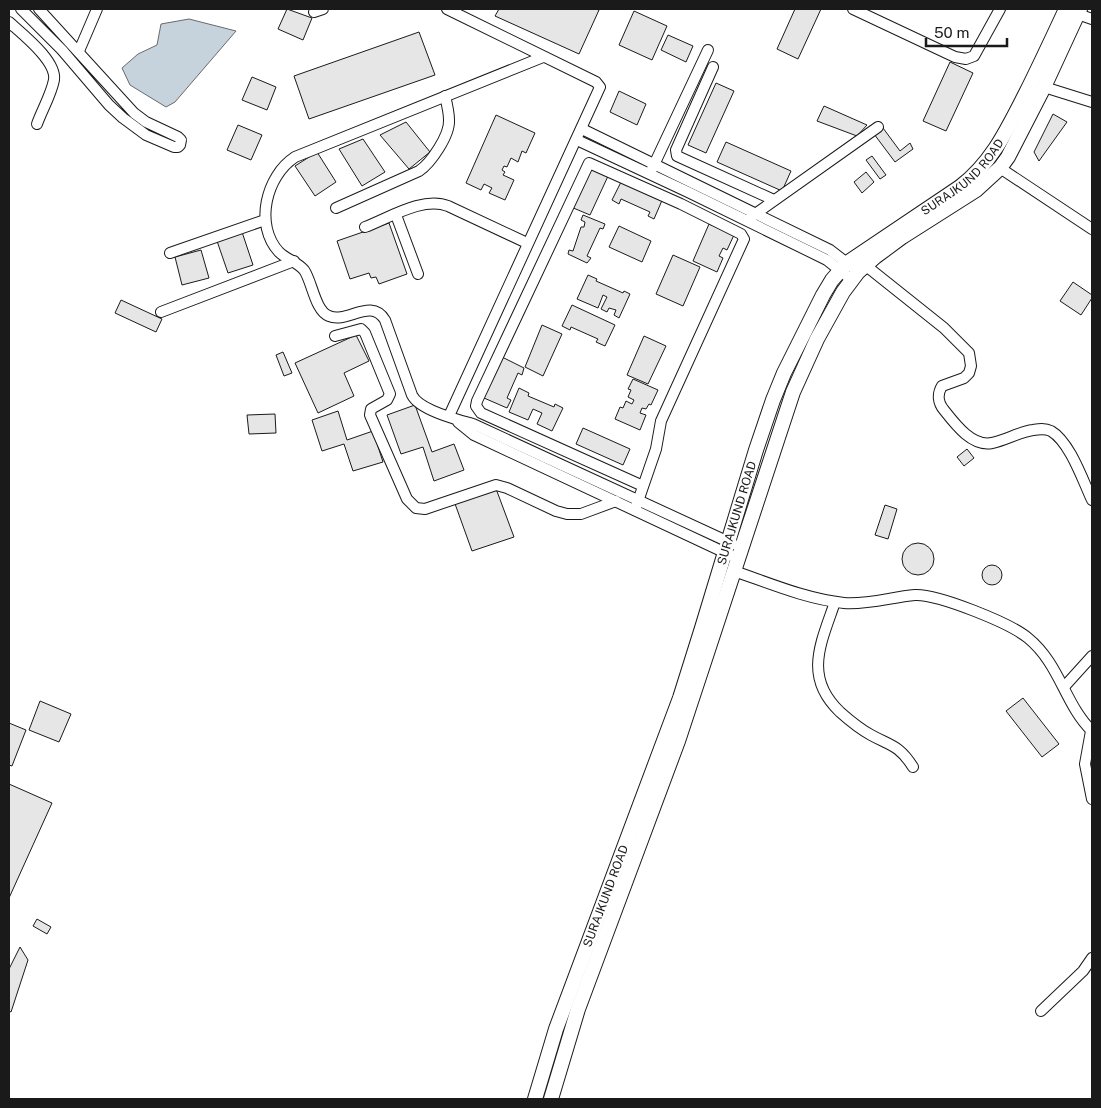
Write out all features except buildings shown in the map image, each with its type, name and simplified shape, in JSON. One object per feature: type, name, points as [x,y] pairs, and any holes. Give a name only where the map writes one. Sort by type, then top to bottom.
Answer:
[{"type":"main road","name":"SURAJKUND ROAD","points":[[535,1099],[556,1029],[680,698],[773,400],[814,310],[832,280],[853,270],[976,190],[1000,168],[1008,157],[1044,87],[1072,10]]},
{"type":"main road","name":"SURAJKUND ROAD","points":[[551,1099],[578,1009],[671,759],[793,392],[817,339],[853,270],[970,179],[988,162],[1072,10]]},
{"type":"street","points":[[20,9],[62,50],[109,105],[123,118],[146,135],[174,147],[180,145],[181,140],[178,137],[146,122],[134,113],[39,9]]},
{"type":"street","points":[[79,51],[97,9]]},
{"type":"street","points":[[447,9],[600,85],[600,90],[577,140],[527,243],[452,418]]},
{"type":"street","points":[[853,9],[955,57],[966,59],[974,56],[1000,9]]},
{"type":"street","points":[[1072,10],[1092,19]]},
{"type":"street","points":[[9,22],[51,64],[54,72],[52,87],[37,124]]},
{"type":"street","points":[[652,169],[708,50]]},
{"type":"street","points":[[543,58],[319,147],[289,161],[281,170],[270,192],[265,210],[265,220],[276,248],[304,270],[321,309],[326,315],[334,317],[374,310],[380,313],[385,320],[414,399],[418,403],[452,418],[473,424],[638,499],[727,548],[738,559],[787,589],[835,602],[853,603],[925,595],[973,611],[1008,626],[1029,638],[1053,666],[1080,716],[1092,731],[1085,764],[1092,799]]},
{"type":"street","points":[[714,68],[676,150],[677,156],[774,200]]},
{"type":"street","points":[[1044,87],[1092,102]]},
{"type":"street","points":[[336,208],[419,171],[428,164],[436,153],[449,125],[445,96]]},
{"type":"street","points":[[751,217],[878,128]]},
{"type":"street","points":[[582,129],[688,192],[751,217]]},
{"type":"street","points":[[577,140],[652,169],[678,176],[827,260],[853,270],[944,328],[969,353],[971,366],[969,373],[964,378],[942,386],[939,392],[938,396],[942,407],[950,418],[967,435],[979,443],[985,444],[1026,431],[1044,429],[1052,432],[1061,440],[1069,452],[1092,500]]},
{"type":"street","points":[[678,176],[685,160]]},
{"type":"street","points":[[635,510],[656,449],[661,421],[744,239],[741,234],[681,204],[592,164],[588,164],[476,406],[481,413],[643,486]]},
{"type":"street","points":[[1000,168],[1092,229]]},
{"type":"street","points":[[681,204],[688,192]]},
{"type":"street","points":[[365,227],[424,203],[442,203],[527,243]]},
{"type":"street","points":[[396,215],[418,274]]},
{"type":"street","points":[[170,253],[265,220]]},
{"type":"street","points":[[161,312],[294,262]]},
{"type":"street","points":[[335,336],[357,329],[361,329],[365,333],[390,394],[388,399],[371,409],[370,415],[407,500],[412,506],[425,509],[496,485],[556,511],[568,514],[582,514],[616,501]]},
{"type":"street","points":[[452,418],[474,435],[635,510],[727,548]]},
{"type":"street","points":[[835,602],[824,634],[820,653],[818,673],[821,688],[836,708],[848,719],[870,735],[898,748],[913,766]]},
{"type":"street","points":[[1064,687],[1092,656]]},
{"type":"street","points":[[1042,1011],[1083,972],[1092,958]]},
{"type":"shaded area","points":[[189,19],[236,31],[175,102],[166,107],[130,85],[122,68],[138,54],[157,45],[161,24]]}]
